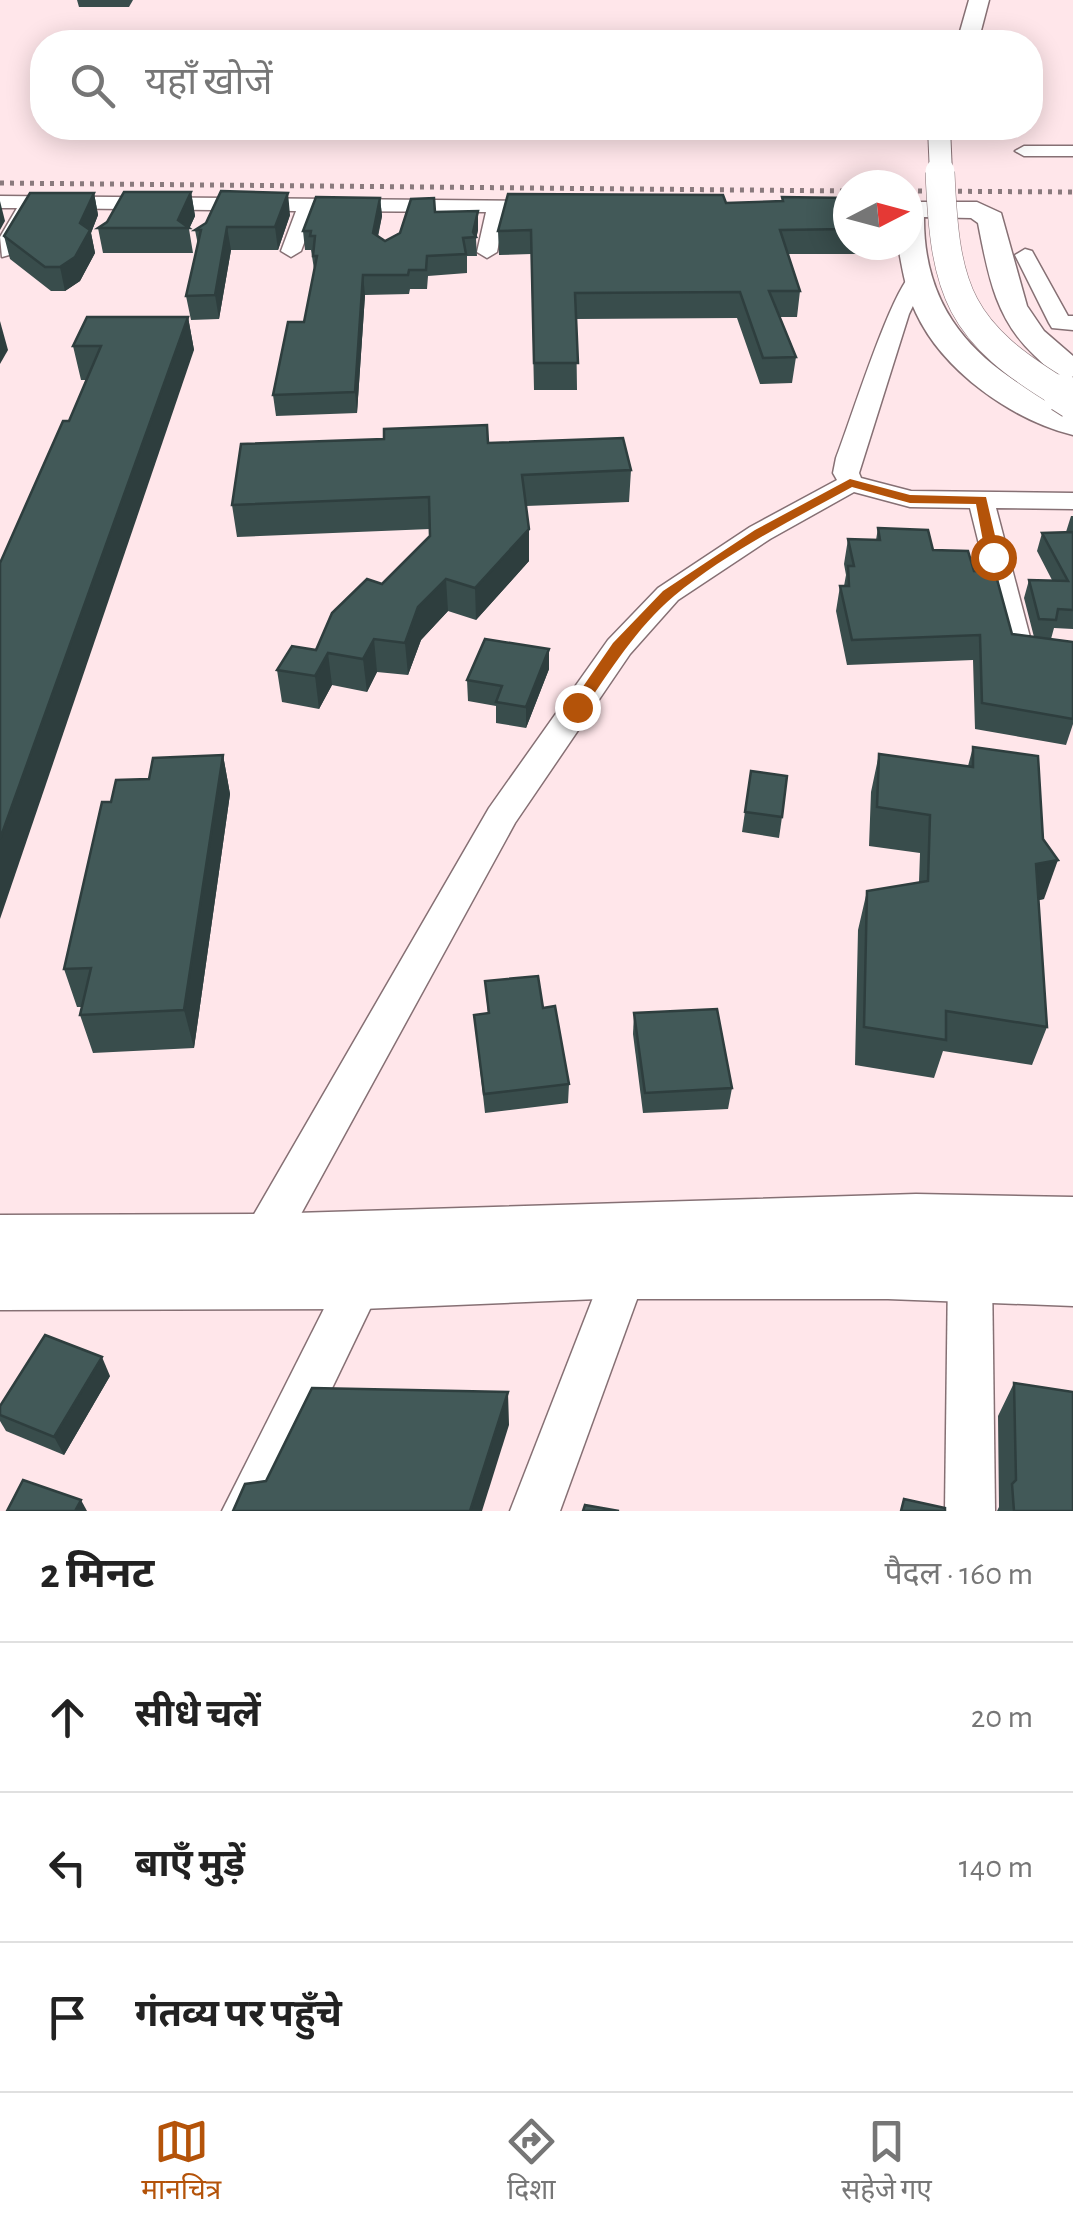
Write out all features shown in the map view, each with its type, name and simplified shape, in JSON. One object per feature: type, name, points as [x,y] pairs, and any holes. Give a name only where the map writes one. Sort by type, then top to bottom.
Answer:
[{"type":"street","points":[[973,30],[987,6]]},
{"type":"street","points":[[940,140],[946,253],[951,285],[960,307],[973,329],[994,350],[1016,368],[1073,400]]},
{"type":"street","points":[[957,140],[976,288],[990,312],[1026,351],[1073,382]]},
{"type":"street","points":[[1024,150],[1073,151]]},
{"type":"street","points":[[0,202],[308,204],[400,213],[498,206],[578,207]]},
{"type":"street","points":[[2,251],[30,202]]},
{"type":"street","points":[[106,231],[121,203]]},
{"type":"street","points":[[202,230],[215,204]]},
{"type":"street","points":[[291,250],[308,204]]},
{"type":"street","points":[[487,252],[498,206]]},
{"type":"street","points":[[923,208],[977,210],[986,214],[991,220],[1012,314],[1026,335],[1073,372]]},
{"type":"street","points":[[1025,255],[1060,323],[1073,323]]},
{"type":"street","points":[[914,260],[925,307],[959,354],[1005,390],[1073,425]]},
{"type":"street","points":[[850,483],[846,473],[849,458],[898,314],[916,277]]},
{"type":"street","points":[[262,1242],[501,817],[619,647],[668,594],[760,532],[850,483],[910,499],[1073,502]]},
{"type":"street","points":[[982,500],[1018,650],[1073,653]]},
{"type":"street","points":[[6,1271],[262,1242],[916,1222],[1073,1225]]},
{"type":"street","points":[[6,1271],[362,1280],[626,1270],[1073,1277]]},
{"type":"street","points":[[535,1511],[626,1270]]},
{"type":"street","points":[[970,1274],[970,1511]]},
{"type":"street","points":[[247,1511],[362,1280]]},
{"type":"building","points":[[221,191],[288,193],[275,227],[227,227],[215,295],[186,296],[201,230],[195,230],[206,223]]},
{"type":"building","points":[[124,192],[191,192],[178,220],[189,228],[98,228],[107,222]]},
{"type":"building","points":[[30,193],[94,193],[80,223],[90,230],[75,257],[60,267],[45,267],[4,236]]},
{"type":"building","points":[[508,194],[723,195],[726,203],[783,201],[782,197],[833,198],[833,229],[780,230],[800,291],[769,291],[796,357],[763,358],[740,292],[575,293],[578,363],[534,363],[531,230],[498,231]]},
{"type":"building","points":[[316,197],[380,198],[373,233],[385,241],[400,233],[411,199],[434,198],[435,212],[478,211],[473,232],[476,237],[463,238],[466,254],[427,256],[426,270],[409,270],[408,275],[363,275],[355,392],[273,395],[288,322],[304,322],[317,256],[313,256],[315,236],[310,236],[311,231],[303,231]]},
{"type":"building","points":[[87,317],[188,317],[0,839],[0,563],[101,346],[73,346]]},
{"type":"building","points":[[487,425],[488,443],[623,438],[631,470],[522,475],[529,529],[475,588],[446,579],[418,607],[405,643],[374,639],[363,659],[328,653],[315,676],[277,670],[292,646],[316,650],[332,613],[367,579],[382,584],[430,536],[429,497],[232,505],[241,444],[384,439],[384,429]]},
{"type":"building","points":[[878,528],[928,530],[933,550],[968,551],[974,571],[995,572],[1012,634],[1073,642],[1073,719],[982,703],[980,635],[852,640],[840,586],[849,586],[848,566],[854,566],[848,539],[880,540]]},
{"type":"building","points":[[1073,532],[1073,610],[1058,609],[1056,620],[1039,619],[1029,580],[1068,581],[1042,533]]},
{"type":"building","points":[[485,639],[549,649],[526,707],[496,702],[502,686],[467,680]]},
{"type":"building","points":[[973,747],[1038,756],[1043,839],[1058,860],[1036,864],[1047,1027],[946,1011],[946,1040],[864,1027],[867,891],[928,881],[930,815],[877,807],[879,754],[973,767]]},
{"type":"building","points":[[223,755],[184,1010],[80,1015],[91,968],[64,969],[102,802],[111,802],[116,780],[149,779],[153,758]]},
{"type":"building","points":[[751,771],[787,776],[782,817],[745,812]]},
{"type":"building","points":[[538,976],[543,1008],[555,1006],[569,1084],[484,1094],[474,1015],[489,1013],[485,981]]},
{"type":"building","points":[[717,1009],[732,1088],[645,1093],[634,1013]]},
{"type":"building","points":[[45,1335],[102,1357],[54,1437],[0,1415],[0,1406]]},
{"type":"building","points":[[1014,1383],[1073,1392],[1073,1511],[1014,1511]]},
{"type":"building","points":[[312,1388],[508,1392],[470,1511],[233,1511],[245,1484],[266,1481]]},
{"type":"building","points":[[23,1480],[81,1500],[75,1511],[7,1511]]},
{"type":"building","points":[[904,1499],[945,1508],[945,1511],[901,1511]]},
{"type":"building","points":[[585,1505],[619,1511],[583,1511]]},
{"type":"railway","points":[[0,183],[833,191]]},
{"type":"railway","points":[[923,191],[1073,192]]},
{"type":"route","points":[[577,707],[619,647],[668,594],[760,532],[850,483],[886,496],[982,500],[993,557]]}]
